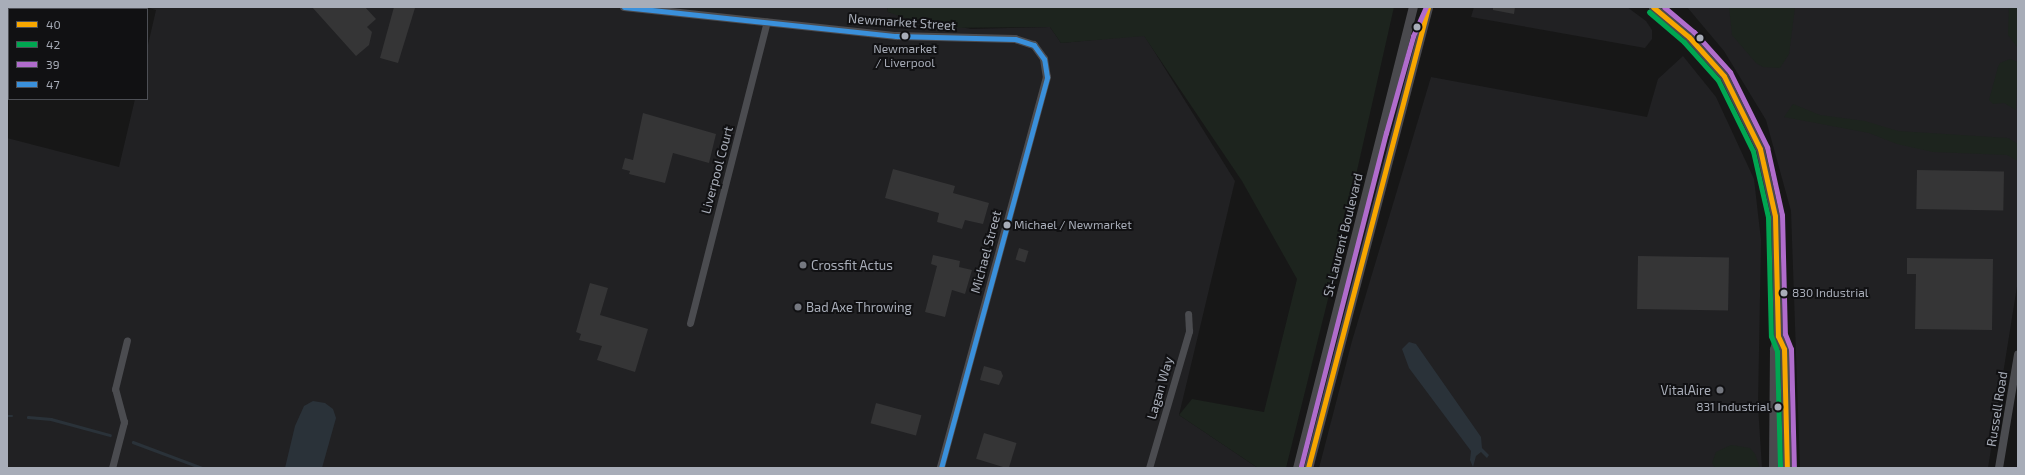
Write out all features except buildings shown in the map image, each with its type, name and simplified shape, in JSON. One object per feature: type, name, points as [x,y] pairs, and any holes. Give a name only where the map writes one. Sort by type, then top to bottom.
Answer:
[{"type":"main road","name":"St-Laurent Boulevard","points":[[1297,468],[1354,248],[1413,7]]},
{"type":"main road","name":"St-Laurent Boulevard","points":[[1308,468],[1361,258],[1428,7]]},
{"type":"main road","points":[[1420,38],[1434,7]]},
{"type":"main road","points":[[1653,7],[1689,36],[1716,66],[1738,101],[1760,149],[1775,216],[1778,336],[1774,355],[1773,468]]},
{"type":"main road","points":[[1778,336],[1784,349],[1787,468]]},
{"type":"street","name":"Newmarket Street","points":[[624,7],[896,36],[1015,39],[1034,45]]},
{"type":"street","name":"Liverpool Court","points":[[690,323],[767,22]]},
{"type":"street","name":"Michael Street","points":[[941,468],[1048,77],[1044,59],[1034,45]]},
{"type":"street","name":"Lagan Way","points":[[1149,468],[1189,331],[1188,314]]},
{"type":"street","points":[[112,468],[124,422],[115,389],[127,340]]},
{"type":"street","name":"Russell Road","points":[[1999,468],[2018,355]]},
{"type":"shaded area","points":[[145,7],[887,7],[888,12],[971,29],[1050,27],[1061,43],[1144,35],[1235,181],[1179,415],[1258,468],[7,468],[7,138],[119,167],[135,100],[148,100],[148,45],[156,10]]},
{"type":"shaded area","points":[[887,7],[1394,7],[1328,299],[1286,468],[1258,468],[1179,415],[1192,399],[1264,412],[1297,279],[1242,181],[1144,36],[1061,43],[1050,27],[932,28],[888,12]]},
{"type":"shaded area","points":[[1474,7],[1627,7],[1646,21],[1652,30],[1652,39],[1645,48],[1471,17]]},
{"type":"shaded area","points":[[1687,7],[2018,7],[2018,280],[1988,468],[1800,468],[1791,211],[1766,120],[1724,51]]},
{"type":"shaded area","points":[[1729,7],[1795,7],[1789,54],[1780,68],[1763,67],[1756,63],[1732,35]]},
{"type":"shaded area","points":[[2009,7],[2018,7],[2018,48],[2008,35]]},
{"type":"shaded area","points":[[1683,56],[1716,97],[1754,179],[1761,240],[1758,406],[1762,468],[1319,468],[1352,341],[1431,77],[1647,117],[1658,79]]},
{"type":"shaded area","points":[[2010,59],[2018,62],[2016,110],[2004,103],[1993,104],[1989,100],[2000,63]]},
{"type":"shaded area","points":[[1793,104],[1820,115],[1865,121],[1898,131],[2008,138],[2018,144],[2018,161],[2007,155],[1933,152],[1897,144],[1869,133],[1784,117]]},
{"type":"shaded area","points":[[1409,342],[1416,344],[1481,437],[1482,448],[1489,455],[1487,458],[1481,452],[1476,456],[1473,467],[1470,460],[1471,451],[1409,368],[1402,349]]},
{"type":"shaded area","points":[[313,401],[325,403],[333,409],[336,418],[322,468],[285,468],[295,426],[304,406]]},
{"type":"shaded area","points":[[1731,445],[1750,448],[1755,454],[1760,468],[1715,468],[1712,463],[1716,452]]},
{"type":"waterway","points":[[7,416],[12,416]]},
{"type":"waterway","points":[[28,417],[51,419],[110,435]]},
{"type":"waterway","points":[[133,442],[202,468]]},
{"type":"transit line","name":"47","points":[[624,7],[896,36],[1015,39],[1034,45]]},
{"type":"transit line","name":"39","points":[[1301,466],[1386,133],[1413,36],[1426,7]]},
{"type":"transit line","name":"40","points":[[1308,468],[1428,7]]},
{"type":"transit line","name":"40","points":[[1653,7],[1689,37],[1724,76],[1760,149],[1775,216],[1778,336],[1784,349],[1787,468]]},
{"type":"transit line","name":"39","points":[[1664,7],[1694,32],[1730,72],[1767,147],[1782,215],[1785,334],[1791,349],[1794,468]]},
{"type":"transit line","name":"42","points":[[1649,12],[1684,42],[1718,80],[1753,151],[1768,217],[1771,336],[1777,351],[1780,468]]},
{"type":"transit line","name":"47","points":[[941,468],[1047,77],[1044,59],[1034,45]]},
{"type":"place","name":"Newmarket / Liverpool","points":[[905,36]]},
{"type":"place","name":"Michael / Newmarket","points":[[1007,225]]},
{"type":"place","name":"Crossfit Actus","points":[[803,265]]},
{"type":"place","name":"830 Industrial","points":[[1784,293]]},
{"type":"place","name":"Bad Axe Throwing","points":[[798,307]]},
{"type":"place","name":"VitalAire","points":[[1720,390]]},
{"type":"place","name":"831 Industrial","points":[[1778,407]]}]
